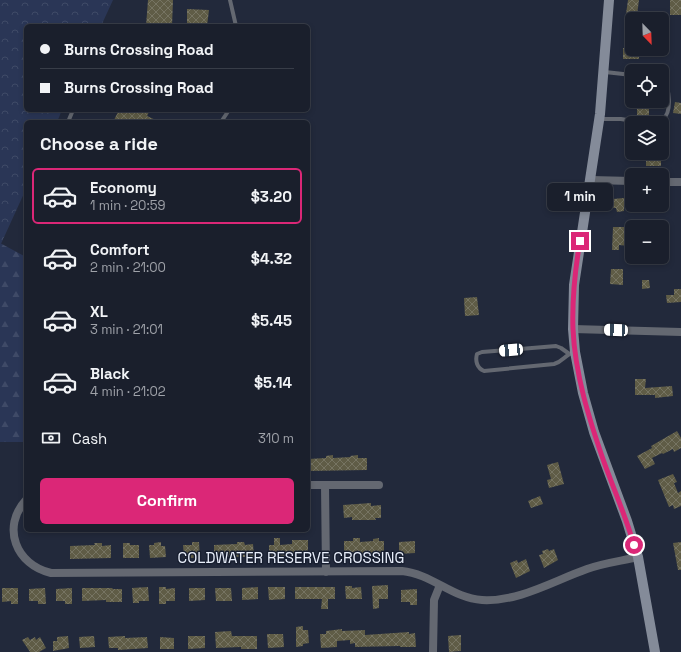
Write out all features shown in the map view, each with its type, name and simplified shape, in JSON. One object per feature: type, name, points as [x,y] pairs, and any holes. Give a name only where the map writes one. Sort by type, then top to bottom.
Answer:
[{"type":"street","points":[[609,0],[599,119],[574,285],[572,353],[594,432],[627,521],[638,558],[655,652]]},
{"type":"street","points":[[591,180],[625,181]]},
{"type":"street","points":[[669,182],[681,182]]},
{"type":"street","points":[[573,329],[681,332]]},
{"type":"street","points":[[310,485],[379,485]]},
{"type":"street","points":[[325,485],[326,572]]},
{"type":"street","name":"COLDWATER RESERVE CROSSING","points":[[24,502],[18,510],[14,525],[14,533],[18,548],[27,562],[41,571],[51,573],[414,572],[467,597],[481,600],[516,596],[596,566],[638,558]]},
{"type":"street","points":[[433,652],[434,600],[440,585]]},
{"type":"lane","points":[[230,0],[236,24]]},
{"type":"lane","points":[[603,72],[625,74]]},
{"type":"lane","points":[[599,119],[625,120]]},
{"type":"lane","points":[[556,346],[572,353],[554,364],[484,371],[478,366],[476,358],[478,354],[482,352],[556,346]]},
{"type":"green space","points":[[0,0],[24,24],[24,112],[26,112],[26,120],[24,120],[24,131],[0,243]]},
{"type":"green space","points":[[0,0],[113,0],[102,24],[24,24],[24,112],[61,112],[58,120],[24,120],[24,193],[0,246]]},
{"type":"green space","points":[[0,243],[24,256],[24,442],[0,442]]},
{"type":"building","points":[[148,0],[173,0],[172,24],[146,24]]},
{"type":"building","points":[[628,0],[639,0],[637,12],[626,12]]},
{"type":"building","points":[[670,0],[681,0],[681,15],[670,15]]},
{"type":"building","points":[[187,9],[209,10],[207,24],[187,24]]},
{"type":"building","points":[[623,48],[625,48],[625,56],[639,56],[639,59],[623,59]]},
{"type":"building","points":[[675,102],[681,103],[681,114],[673,113]]},
{"type":"building","points":[[637,108],[649,108],[649,115],[637,116]]},
{"type":"building","points":[[118,112],[149,112],[147,116],[156,120],[114,120]]},
{"type":"building","points":[[646,160],[661,160],[661,166],[646,166]]},
{"type":"building","points":[[624,198],[624,211],[617,212],[616,208],[613,208],[613,199]]},
{"type":"building","points":[[613,227],[625,227],[625,246],[619,245],[619,250],[612,250]]},
{"type":"building","points":[[611,269],[623,269],[623,285],[610,284]]},
{"type":"building","points":[[642,280],[649,280],[650,288],[642,289]]},
{"type":"building","points":[[674,289],[681,289],[681,302],[667,303],[666,295],[674,295]]},
{"type":"building","points":[[477,297],[479,315],[465,316],[464,298]]},
{"type":"building","points":[[635,379],[646,379],[645,388],[672,386],[673,396],[655,398],[655,395],[635,395]]},
{"type":"building","points":[[677,431],[681,438],[681,448],[674,452],[673,449],[652,458],[655,464],[645,469],[637,456]]},
{"type":"building","points":[[333,455],[333,458],[358,455],[358,458],[367,458],[367,470],[310,471],[310,459],[326,458],[326,456]]},
{"type":"building","points":[[558,462],[564,484],[549,488],[547,480],[551,479],[547,465]]},
{"type":"building","points":[[673,474],[677,482],[674,483],[678,493],[681,491],[681,506],[674,509],[673,505],[669,507],[658,480]]},
{"type":"building","points":[[540,496],[543,504],[531,508],[528,501]]},
{"type":"building","points":[[371,503],[371,506],[381,505],[381,518],[375,518],[376,520],[352,520],[352,517],[344,518],[343,505]]},
{"type":"building","points":[[274,538],[280,538],[280,545],[292,544],[292,540],[308,540],[308,553],[285,554],[285,558],[269,556],[269,545],[274,545]]},
{"type":"building","points":[[353,538],[360,538],[360,542],[373,541],[373,539],[379,538],[379,541],[384,541],[384,553],[353,554],[353,552],[344,552],[344,541],[353,541]]},
{"type":"building","points":[[415,541],[415,553],[399,554],[399,542]]},
{"type":"building","points":[[161,542],[161,546],[165,546],[166,557],[150,558],[149,545],[154,545],[154,543]]},
{"type":"building","points":[[192,542],[199,542],[200,558],[184,558],[183,545],[192,545]]},
{"type":"building","points":[[237,542],[244,542],[245,545],[253,544],[254,557],[214,557],[214,545],[237,544]]},
{"type":"building","points":[[681,542],[681,570],[678,570],[673,543]]},
{"type":"building","points":[[94,543],[102,543],[102,546],[111,545],[111,558],[70,559],[70,546],[95,545]]},
{"type":"building","points":[[123,543],[139,545],[139,558],[123,558]]},
{"type":"building","points":[[548,549],[549,551],[554,549],[558,560],[544,568],[539,555],[543,554],[542,551]]},
{"type":"building","points":[[526,559],[530,571],[516,578],[510,563],[517,560],[518,563]]},
{"type":"building","points":[[388,585],[388,599],[379,599],[379,608],[373,609],[372,586]]},
{"type":"building","points":[[345,586],[352,586],[352,588],[361,587],[362,599],[346,599]]},
{"type":"building","points":[[148,587],[149,601],[139,601],[139,603],[133,603],[132,588]]},
{"type":"building","points":[[159,587],[166,587],[166,589],[175,588],[175,601],[166,601],[166,604],[159,604]]},
{"type":"building","points":[[258,587],[258,599],[242,600],[242,588]]},
{"type":"building","points":[[268,587],[285,587],[285,599],[269,600]]},
{"type":"building","points":[[295,587],[335,587],[335,599],[328,599],[328,609],[321,609],[322,599],[295,599]]},
{"type":"building","points":[[2,588],[18,588],[18,604],[11,604],[11,601],[2,602]]},
{"type":"building","points":[[45,588],[46,604],[38,604],[38,601],[29,601],[29,589]]},
{"type":"building","points":[[72,588],[72,604],[65,604],[65,601],[56,601],[56,589]]},
{"type":"building","points":[[82,588],[122,589],[122,602],[106,602],[106,600],[82,601]]},
{"type":"building","points":[[189,588],[205,588],[205,600],[189,601]]},
{"type":"building","points":[[215,588],[231,588],[232,601],[216,601]]},
{"type":"building","points":[[417,589],[417,605],[410,605],[410,602],[401,602],[401,590]]},
{"type":"building","points":[[303,626],[303,630],[308,630],[309,643],[296,647],[296,627]]},
{"type":"building","points":[[342,629],[342,631],[365,630],[365,635],[409,632],[409,634],[415,633],[416,647],[355,647],[355,643],[350,644],[350,640],[337,641],[337,647],[321,648],[320,634],[326,634],[326,631]]},
{"type":"building","points":[[231,631],[232,636],[257,636],[257,649],[241,649],[241,647],[216,648],[215,632]]},
{"type":"building","points":[[267,634],[283,634],[284,647],[268,648]]},
{"type":"building","points":[[461,635],[461,651],[449,652],[448,636]]},
{"type":"building","points":[[68,636],[69,648],[53,651],[53,641],[57,641],[57,637]]},
{"type":"building","points":[[94,636],[95,647],[80,648],[79,637]]},
{"type":"building","points":[[125,636],[125,638],[147,637],[148,648],[118,650],[118,648],[109,648],[108,637]]},
{"type":"building","points":[[188,636],[205,636],[205,648],[188,649]]},
{"type":"building","points":[[28,637],[30,640],[35,637],[36,640],[40,637],[46,648],[39,652],[30,652],[22,640]]},
{"type":"building","points":[[160,637],[174,638],[174,649],[160,649]]},
{"type":"route","points":[[580,241],[574,285],[573,329],[575,352],[583,393],[594,432],[604,463],[627,521],[634,545]]}]
